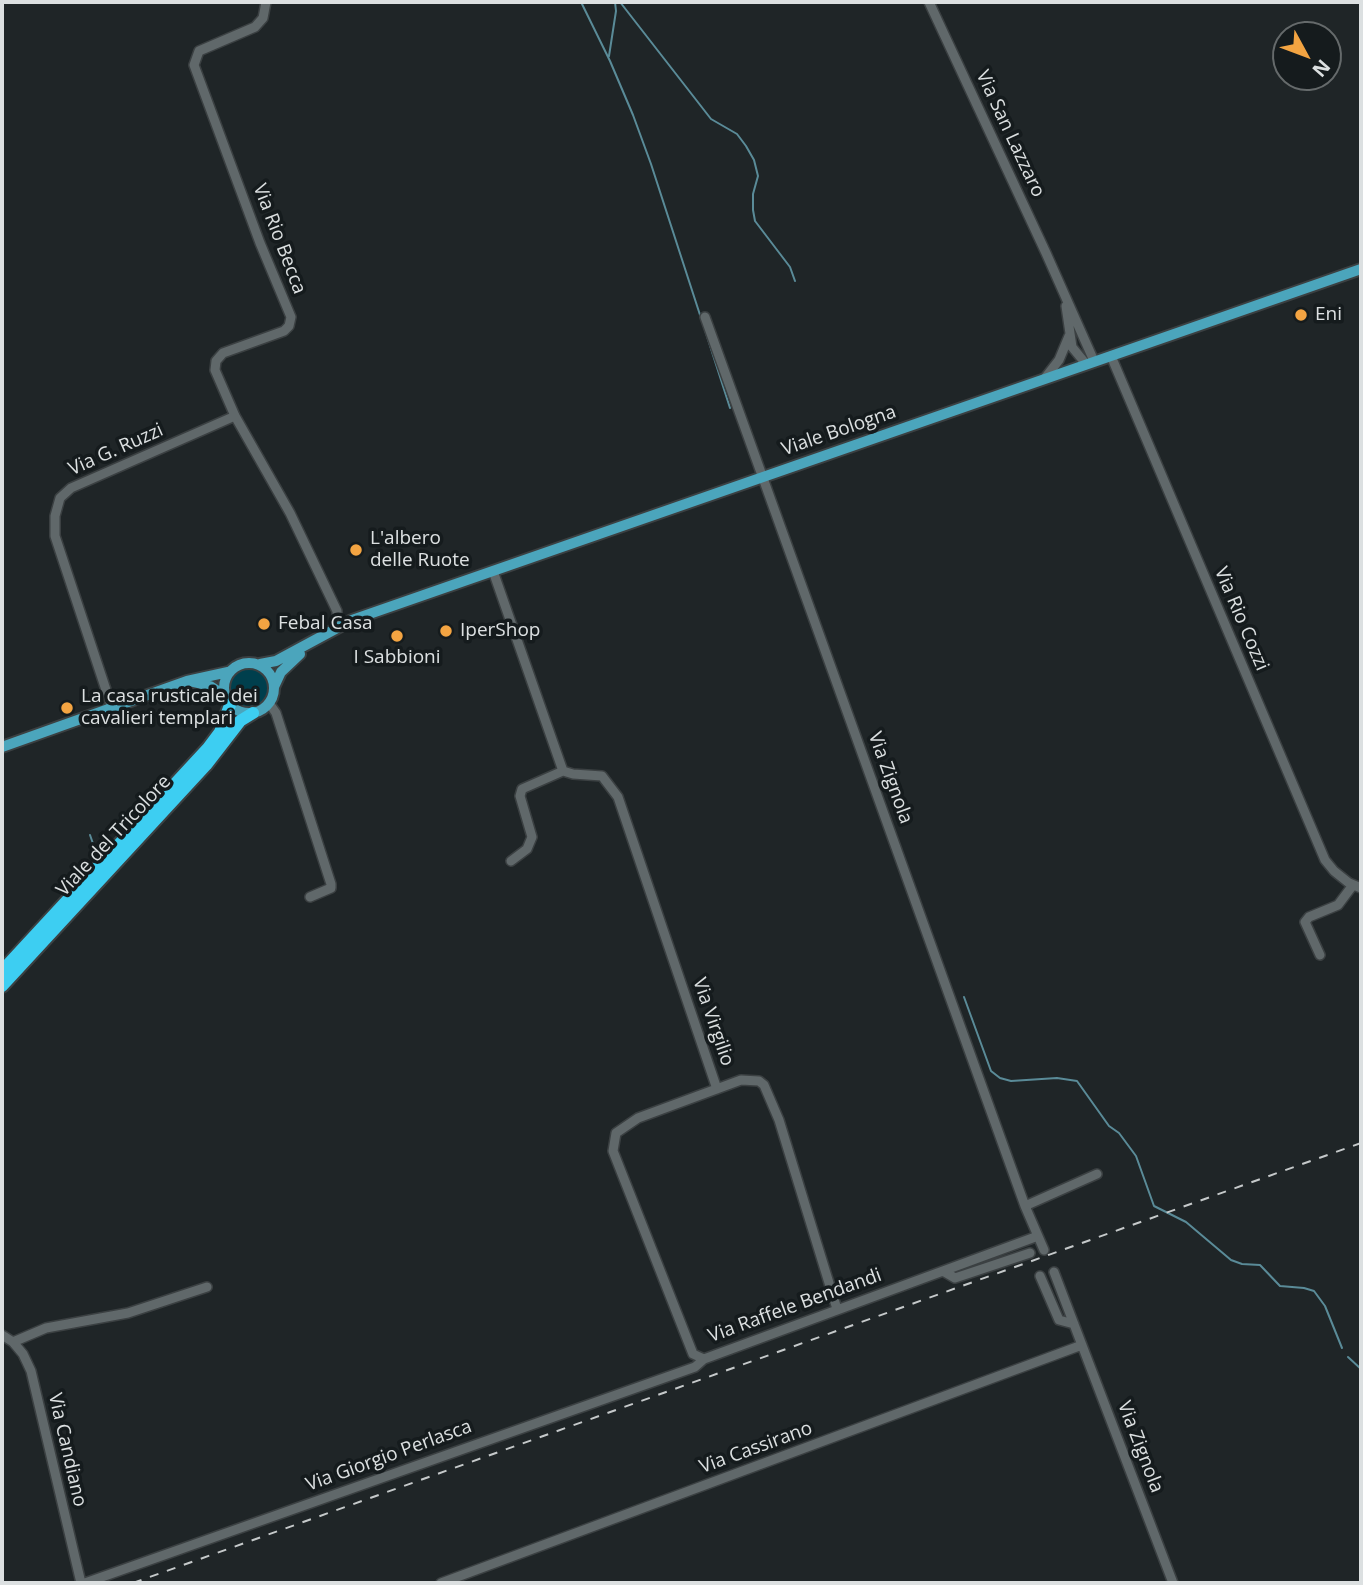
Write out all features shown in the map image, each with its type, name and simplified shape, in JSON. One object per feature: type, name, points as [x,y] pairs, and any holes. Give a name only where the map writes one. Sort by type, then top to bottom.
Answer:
[{"type":"highway","name":"Viale del Tricolore","points":[[2,971],[208,748],[220,732],[227,700]]},
{"type":"highway","name":"Viale del Tricolore","points":[[2,986],[206,765],[240,721],[253,713]]},
{"type":"main road","name":"Viale Bologna","points":[[334,629],[352,620],[1361,268]]},
{"type":"main road","points":[[2,747],[187,681],[228,672],[243,663],[276,661],[334,629]]},
{"type":"main road","points":[[187,681],[210,686],[241,712],[253,713],[269,703],[281,672],[292,660],[334,629]]},
{"type":"main road","points":[[260,664],[269,671],[274,687]]},
{"type":"main road","points":[[227,700],[225,679],[228,672]]},
{"type":"street","name":"Via Rio Becca","points":[[266,2],[263,18],[255,27],[199,51],[194,65],[260,243],[291,317],[289,326],[284,331],[223,353],[216,361],[215,370],[235,416],[290,513],[337,611],[334,629]]},
{"type":"street","name":"Via San Lazzaro","points":[[929,2],[1059,281],[1090,363]]},
{"type":"street","name":"Via San Lazzaro","points":[[1059,281],[1072,346],[1090,363]]},
{"type":"street","name":"Via Zignola","points":[[705,317],[1025,1206],[1044,1250]]},
{"type":"street","points":[[1045,378],[1059,360],[1069,336]]},
{"type":"street","name":"Via Rio Cozzi","points":[[1111,356],[1325,860],[1334,872],[1357,886],[1338,905],[1309,917],[1306,922],[1320,955]]},
{"type":"street","name":"Via G. Ruzzi","points":[[111,708],[55,536],[55,516],[60,498],[71,488],[235,416]]},
{"type":"street","points":[[493,571],[563,771],[522,789],[520,796],[532,837],[527,849],[510,861]]},
{"type":"street","points":[[269,703],[276,713],[331,884],[331,888],[310,897]]},
{"type":"street","name":"Via Virgilio","points":[[563,771],[602,776],[618,797],[717,1089],[741,1080],[764,1085],[779,1120],[837,1309]]},
{"type":"street","name":"Via Raffele Bendandi","points":[[717,1089],[638,1118],[616,1133],[613,1151],[693,1354],[704,1359],[1038,1236]]},
{"type":"street","points":[[1025,1206],[1097,1174]]},
{"type":"street","points":[[943,1271],[956,1278],[1030,1252]]},
{"type":"street","name":"Via Zignola","points":[[1054,1272],[1173,1583]]},
{"type":"street","name":"Via Zignola","points":[[1040,1276],[1059,1320],[1074,1324]]},
{"type":"street","points":[[13,1342],[46,1328],[128,1313],[207,1287]]},
{"type":"street","name":"Via Candiano","points":[[2,1335],[13,1342],[23,1354],[31,1371],[83,1583]]},
{"type":"street","name":"Via Cassirano","points":[[441,1583],[1082,1345]]},
{"type":"street","name":"Via Giorgio Perlasca","points":[[83,1583],[695,1367],[704,1359]]},
{"type":"shaded area","points":[[249,668],[257,669],[263,674],[268,680],[268,696],[263,702],[257,707],[249,708],[241,707],[235,702],[230,696],[229,688],[230,680],[235,674],[241,669]]},
{"type":"waterway","points":[[581,2],[633,115],[701,318]]},
{"type":"waterway","points":[[609,56],[615,2]]},
{"type":"waterway","points":[[620,2],[711,119],[737,134],[746,146],[754,160],[758,176],[753,194],[755,221],[790,267],[795,281]]},
{"type":"waterway","points":[[705,330],[730,408]]},
{"type":"waterway","points":[[90,835],[98,858]]},
{"type":"waterway","points":[[964,997],[991,1071],[1000,1078],[1011,1081],[1057,1078],[1077,1081],[1109,1126],[1119,1133],[1136,1156],[1154,1206],[1186,1222],[1231,1260],[1260,1265],[1280,1286],[1314,1291],[1325,1306],[1342,1348]]},
{"type":"waterway","points":[[1348,1357],[1361,1369]]},
{"type":"railway","points":[[133,1583],[1361,1143]]},
{"type":"place","name":"Eni","points":[[1301,315]]},
{"type":"place","name":"L'albero delle Ruote","points":[[356,550]]},
{"type":"place","name":"Febal Casa","points":[[264,624]]},
{"type":"place","name":"IperShop","points":[[446,631]]},
{"type":"place","name":"I Sabbioni","points":[[397,636]]},
{"type":"place","name":"La casa rusticale dei cavalieri templari","points":[[67,708]]}]
